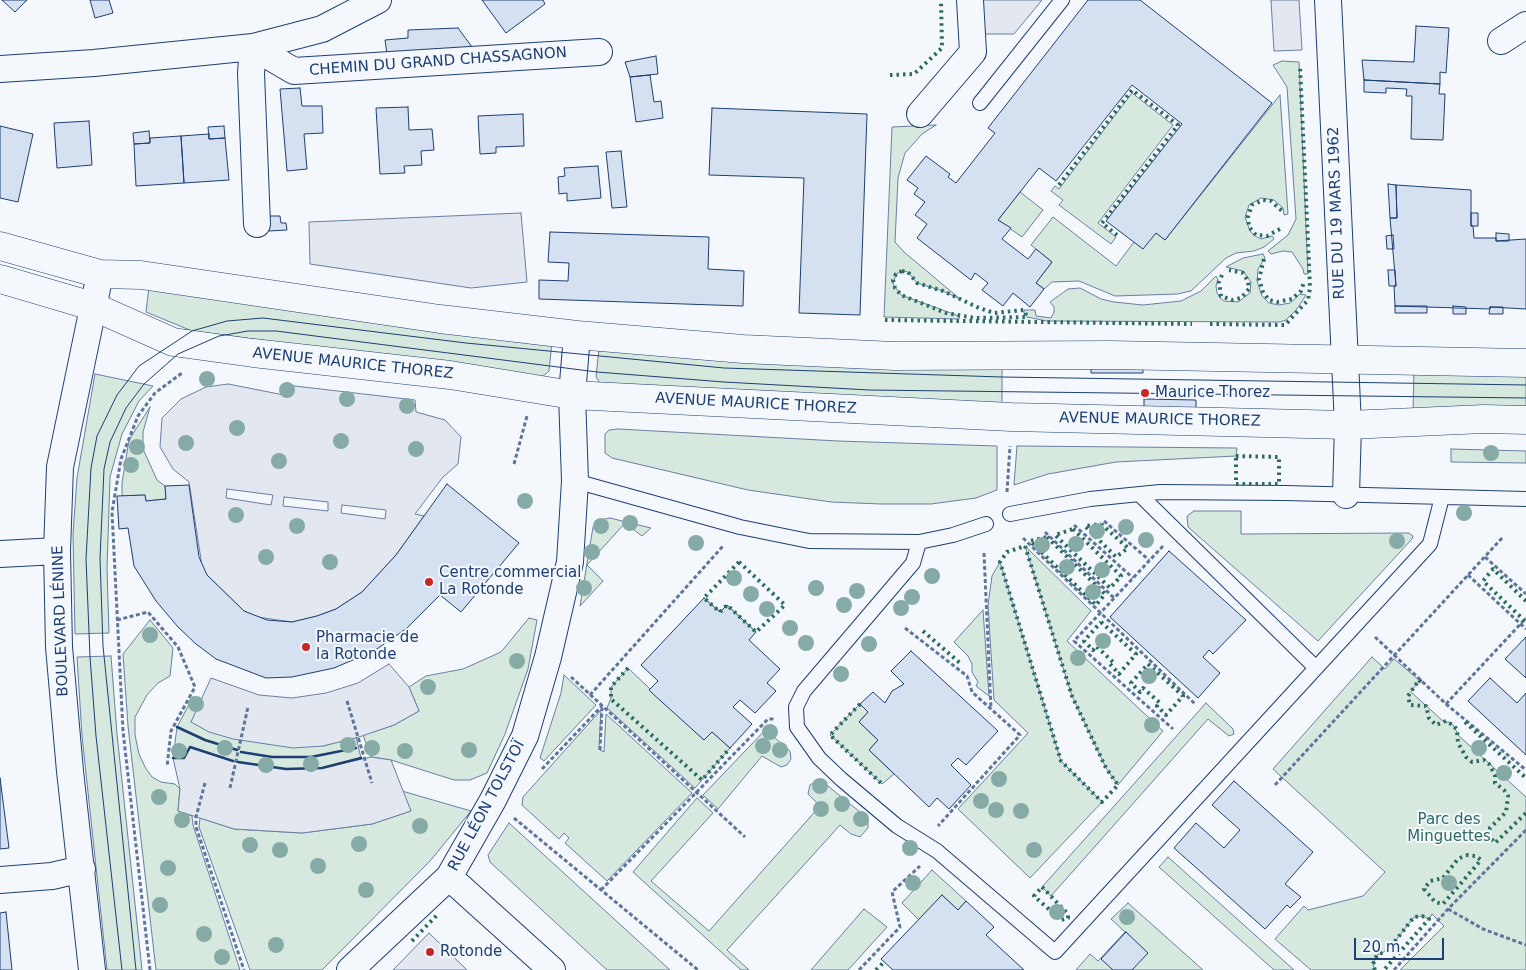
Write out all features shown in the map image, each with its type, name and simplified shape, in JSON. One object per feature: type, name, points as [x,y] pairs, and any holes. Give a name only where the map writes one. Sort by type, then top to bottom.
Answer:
[{"type":"street","points":[[0,69],[94,63],[253,47],[322,29],[378,0]]},
{"type":"street","points":[[920,114],[973,52],[970,0]]},
{"type":"street","name":"RUE DU 19 MARS 1962","points":[[1328,0],[1343,359],[1348,425],[1346,495]]},
{"type":"street","points":[[1501,42],[1526,25]]},
{"type":"street","points":[[253,47],[251,73],[258,224]]},
{"type":"street","name":"CHEMIN DU GRAND CHASSAGNON","points":[[253,47],[294,71],[599,52]]},
{"type":"street","points":[[0,246],[100,274],[141,275],[440,318],[577,335],[743,349],[894,356],[1023,354],[1526,363]]},
{"type":"street","name":"BOULEVARD LÉNINE","points":[[92,970],[70,771],[59,647],[57,551],[60,467],[100,274]]},
{"type":"street","name":"AVENUE MAURICE THOREZ","points":[[0,279],[92,306],[174,342],[253,353],[450,375],[572,395],[1011,417],[1348,425],[1484,419],[1526,420]]},
{"type":"street","name":"RUE LÉON TOLSTOÏ","points":[[350,970],[449,877],[493,800],[525,736],[548,657],[570,562],[575,481],[572,395],[577,335]]},
{"type":"street","points":[[0,554],[57,551]]},
{"type":"street","points":[[0,880],[52,876],[82,869]]},
{"type":"street","points":[[449,877],[552,970]]},
{"type":"lane","points":[[980,103],[1062,0]]},
{"type":"lane","points":[[575,481],[740,527],[809,541],[919,542],[954,535],[986,524]]},
{"type":"lane","points":[[1010,514],[1090,498],[1139,494],[1240,492],[1526,499]]},
{"type":"lane","points":[[1139,494],[1316,668]]},
{"type":"lane","points":[[919,542],[913,563],[804,691],[796,708],[797,727],[819,758],[897,826],[937,851],[1054,952],[1430,544],[1442,497]]},
{"type":"path","points":[[150,970],[123,731],[112,512],[121,459],[138,416],[155,393],[185,370]]},
{"type":"path","points":[[514,464],[529,411]]},
{"type":"path","points":[[1010,438],[1006,485],[1010,514]]},
{"type":"path","points":[[1103,520],[1149,560]]},
{"type":"path","points":[[1074,525],[1133,578]]},
{"type":"path","points":[[590,694],[740,527]]},
{"type":"path","points":[[1173,729],[1074,641],[1176,531]]},
{"type":"path","points":[[1046,532],[1114,598]]},
{"type":"path","points":[[1023,538],[1195,704]]},
{"type":"path","points":[[1275,785],[1502,538]]},
{"type":"path","points":[[984,553],[992,709]]},
{"type":"path","points":[[1485,557],[1526,594]]},
{"type":"path","points":[[1468,575],[1526,628]]},
{"type":"path","points":[[117,620],[148,612],[178,647],[195,687],[171,731],[167,767]]},
{"type":"path","points":[[1446,704],[1526,618]]},
{"type":"path","points":[[1359,621],[1446,704],[1526,770]]},
{"type":"path","points":[[905,628],[967,676],[972,692],[1020,735],[924,842]]},
{"type":"path","points":[[548,657],[745,837]]},
{"type":"path","points":[[347,702],[372,783]]},
{"type":"path","points":[[600,750],[602,706]]},
{"type":"path","points":[[538,772],[602,706]]},
{"type":"path","points":[[230,788],[248,707]]},
{"type":"path","points":[[602,890],[768,719],[796,716]]},
{"type":"path","points":[[205,783],[196,817],[196,827],[244,970]]},
{"type":"path","points":[[493,800],[698,970]]},
{"type":"path","points":[[1394,970],[1448,909],[1526,830]]},
{"type":"path","points":[[859,970],[900,927],[892,892],[937,851]]},
{"type":"path","points":[[1448,909],[1483,929],[1526,945]]},
{"type":"green space","points":[[1282,61],[1299,62],[1308,274],[1304,274],[1303,269],[1292,252],[1283,251],[1271,254],[1268,251],[1288,235],[1296,219],[1287,87],[1273,65]]},
{"type":"green space","points":[[1132,93],[1173,125],[1098,223],[1116,237],[1111,244],[1059,205],[1063,200],[1051,191],[1055,186],[1059,189]]},
{"type":"green space","points":[[1280,95],[1288,214],[1284,215],[1283,208],[1274,200],[1261,198],[1249,205],[1245,217],[1250,231],[1255,236],[1261,239],[1272,236],[1274,239],[1264,247],[1254,251],[1236,253],[1226,258],[1191,291],[1177,294],[1115,296],[1079,281],[1052,282],[1044,289],[1036,283],[1052,262],[1031,245],[1053,217],[1116,266],[1134,242],[1156,233],[1165,240]]},
{"type":"green space","points":[[936,125],[922,134],[905,153],[898,178],[895,242],[904,252],[960,299],[943,291],[917,283],[908,272],[902,271],[896,274],[893,284],[901,295],[959,316],[959,319],[884,317],[892,127]]},
{"type":"green space","points":[[1020,192],[1043,210],[1022,237],[998,220]]},
{"type":"green space","points":[[1263,254],[1265,258],[1258,269],[1257,281],[1262,296],[1269,303],[1279,305],[1290,303],[1300,294],[1306,295],[1297,309],[1286,320],[1280,322],[1047,321],[1027,317],[1024,313],[1024,310],[1035,310],[1036,316],[1051,318],[1054,307],[1050,302],[1068,289],[1080,288],[1101,299],[1114,302],[1143,305],[1181,301],[1201,291],[1216,276],[1218,279],[1217,293],[1220,298],[1224,301],[1238,302],[1250,293],[1251,282],[1243,271],[1226,267],[1243,258]]},
{"type":"green space","points":[[149,287],[552,342],[549,371],[542,377],[192,331],[146,312]]},
{"type":"green space","points":[[599,349],[1002,361],[1002,409],[600,383],[596,377]]},
{"type":"green space","points":[[1414,368],[1526,373],[1526,410],[1413,413]]},
{"type":"green space","points":[[95,374],[153,386],[139,401],[122,434],[110,477],[107,568],[109,633],[75,634],[73,534],[77,478]]},
{"type":"green space","points":[[150,407],[143,432],[143,449],[157,480],[165,486],[166,499],[146,501],[145,495],[122,496],[122,483],[129,440]]},
{"type":"green space","points":[[609,430],[838,441],[997,446],[997,490],[976,498],[931,504],[881,504],[831,502],[748,490],[612,458],[605,453],[605,434]]},
{"type":"green space","points":[[1017,446],[1237,448],[1236,456],[1116,462],[1048,474],[1014,485]]},
{"type":"green space","points":[[1451,449],[1526,451],[1526,463],[1451,462]]},
{"type":"green space","points":[[1194,511],[1241,511],[1241,534],[1409,533],[1413,536],[1318,641],[1188,527],[1187,516]]},
{"type":"green space","points":[[610,518],[651,528],[642,536],[625,523],[587,565],[603,581],[580,606],[593,527],[600,520]]},
{"type":"green space","points":[[1025,546],[1091,611],[1067,641],[1163,731],[1118,785],[1106,768],[1072,696]]},
{"type":"green space","points":[[1000,562],[1061,761],[1102,802],[1030,878],[958,809],[1028,733],[994,700],[988,605],[992,576]]},
{"type":"green space","points":[[983,610],[989,696],[976,686],[978,682],[972,672],[972,664],[968,656],[954,642]]},
{"type":"green space","points":[[529,618],[537,620],[528,669],[505,734],[487,773],[470,780],[454,780],[391,760],[371,757],[363,735],[394,725],[419,711],[409,687],[426,676],[463,669],[501,652]]},
{"type":"green space","points":[[150,620],[173,648],[170,676],[158,683],[147,695],[135,717],[135,735],[139,754],[152,777],[161,782],[175,784],[180,789],[178,811],[192,816],[193,825],[240,970],[156,970],[128,726],[123,654]]},
{"type":"green space","points":[[111,656],[117,734],[142,970],[107,970],[82,736],[77,657]]},
{"type":"green space","name":"Parc des Minguettes","points":[[1372,657],[1385,669],[1394,659],[1419,680],[1411,692],[1444,722],[1449,722],[1454,726],[1458,735],[1526,797],[1526,970],[1400,970],[1444,926],[1432,914],[1429,919],[1422,916],[1414,917],[1386,951],[1377,955],[1373,964],[1375,970],[1311,970],[1275,939],[1304,906],[1308,910],[1363,896],[1385,872],[1273,769]]},
{"type":"green space","points":[[628,668],[704,740],[712,732],[730,748],[695,788],[607,708],[611,698],[611,687]]},
{"type":"green space","points":[[564,675],[596,705],[544,761],[540,758],[561,693]]},
{"type":"green space","points":[[193,697],[202,701],[191,722],[323,746],[356,737],[361,758],[322,768],[286,769],[236,762],[190,747],[184,758],[173,758],[177,727]]},
{"type":"green space","points":[[1206,703],[1233,729],[1234,734],[1229,736],[1208,719],[1051,896],[1042,887]]},
{"type":"green space","points":[[860,704],[868,712],[859,722],[878,740],[869,750],[894,774],[882,784],[830,735]]},
{"type":"green space","points":[[601,710],[600,750],[604,752],[606,714],[692,793],[607,881],[565,843],[569,838],[564,833],[559,839],[522,805],[523,797]]},
{"type":"green space","points":[[769,726],[774,737],[790,751],[791,759],[787,765],[781,767],[762,756],[718,809],[703,795]]},
{"type":"green space","points":[[816,781],[823,782],[865,816],[868,821],[868,828],[860,837],[851,834],[840,825],[727,950],[749,970],[741,970],[633,872],[697,798],[713,813],[651,881],[709,931],[820,806],[808,794],[810,785]]},
{"type":"green space","points":[[402,791],[471,811],[430,861],[322,970],[250,970],[199,827],[200,818],[234,829],[302,833],[372,824],[411,811]]},
{"type":"green space","points":[[509,823],[670,970],[607,970],[490,862],[488,855]]},
{"type":"green space","points":[[1168,857],[1294,970],[1274,970],[1159,867]]},
{"type":"green space","points":[[932,870],[966,901],[958,910],[942,895],[919,920],[902,903]]},
{"type":"green space","points":[[1128,903],[1203,970],[1076,970],[1090,954],[1098,961],[1125,932],[1111,919]]},
{"type":"green space","points":[[864,909],[887,927],[848,970],[811,970]]},
{"type":"shaded area","points":[[982,0],[1042,0],[1014,34],[983,34]]},
{"type":"shaded area","points":[[1271,0],[1299,0],[1302,50],[1274,51]]},
{"type":"shaded area","points":[[521,213],[527,282],[471,288],[310,264],[309,222]]},
{"type":"shaded area","points":[[228,384],[284,395],[286,385],[415,400],[416,412],[445,420],[461,437],[458,464],[443,477],[415,514],[424,516],[396,555],[362,592],[336,609],[292,622],[257,617],[244,611],[207,575],[202,566],[189,482],[173,469],[160,447],[162,418],[181,399],[206,387]],"holes":[[[227,489],[273,495],[271,505],[226,498]],[[284,497],[328,502],[328,511],[283,506]],[[342,505],[386,510],[385,519],[341,513]]]},
{"type":"shaded area","points":[[389,664],[409,687],[419,711],[394,725],[359,737],[323,746],[293,748],[233,739],[209,732],[191,722],[211,678],[259,695],[292,698],[326,693],[358,683]]},
{"type":"shaded area","points":[[190,747],[236,762],[286,769],[322,768],[371,757],[391,760],[411,811],[372,824],[302,833],[234,829],[178,811],[180,789],[173,758],[184,758]]},
{"type":"shaded area","name":"Rotonde","points":[[429,933],[467,970],[393,970]]},
{"type":"building","points":[[2,0],[27,0],[15,12]]},
{"type":"building","points":[[90,0],[109,0],[113,13],[95,18]]},
{"type":"building","points":[[482,0],[543,0],[545,4],[506,33]]},
{"type":"building","points":[[1088,0],[1140,0],[1272,103],[1165,240],[1156,233],[1143,249],[1106,221],[1182,124],[1132,85],[1056,181],[1039,168],[998,220],[1011,228],[1002,239],[1028,259],[1036,249],[1052,262],[1036,283],[1044,289],[1030,307],[1013,293],[1003,306],[982,290],[988,283],[975,273],[971,280],[917,238],[927,224],[915,215],[925,202],[914,194],[918,188],[907,180],[926,156],[950,174],[948,177],[956,183],[995,133],[988,128]]},
{"type":"building","points":[[1416,26],[1449,28],[1446,73],[1440,72],[1440,84],[1364,80],[1362,60],[1414,62]]},
{"type":"building","points":[[458,28],[475,51],[387,54],[385,40],[408,38],[408,30]]},
{"type":"building","points":[[656,56],[658,74],[630,77],[625,62]]},
{"type":"building","points":[[650,75],[654,102],[661,101],[663,118],[636,122],[630,77]]},
{"type":"building","points":[[1364,80],[1440,84],[1439,94],[1445,94],[1443,140],[1411,139],[1412,96],[1406,96],[1407,89],[1386,88],[1386,93],[1364,92]]},
{"type":"building","points":[[300,88],[302,106],[322,106],[323,133],[304,134],[307,169],[287,171],[280,89]]},
{"type":"building","points":[[408,107],[409,130],[432,129],[434,150],[421,151],[422,165],[404,166],[405,173],[380,174],[376,108]]},
{"type":"building","points":[[712,108],[867,114],[860,315],[799,313],[804,178],[709,175]]},
{"type":"building","points":[[523,114],[524,146],[496,147],[496,153],[480,154],[478,116]]},
{"type":"building","points":[[89,121],[92,165],[57,168],[54,123]]},
{"type":"building","points":[[0,126],[33,134],[18,202],[0,198]]},
{"type":"building","points":[[224,126],[225,138],[209,139],[208,127]]},
{"type":"building","points":[[149,131],[150,143],[134,144],[133,133]]},
{"type":"building","points":[[209,134],[209,139],[225,138],[229,180],[184,183],[181,136]]},
{"type":"building","points":[[181,136],[184,183],[136,186],[134,144],[150,143],[150,138]]},
{"type":"building","points":[[621,151],[627,207],[612,208],[606,152]]},
{"type":"building","points":[[598,166],[601,198],[567,201],[567,193],[559,194],[558,177],[565,176],[564,168]]},
{"type":"building","points":[[1388,184],[1396,185],[1397,218],[1390,218]]},
{"type":"building","points":[[1396,185],[1471,190],[1471,226],[1473,226],[1474,238],[1496,238],[1496,241],[1526,239],[1526,309],[1395,306],[1394,286],[1396,286],[1390,218],[1397,218]]},
{"type":"building","points":[[1471,213],[1478,213],[1478,226],[1471,226]]},
{"type":"building","points":[[268,216],[280,216],[281,223],[286,223],[287,230],[269,231]]},
{"type":"building","points":[[550,232],[709,237],[708,269],[744,271],[743,306],[539,299],[539,280],[568,281],[569,263],[548,262]]},
{"type":"building","points":[[1496,233],[1509,234],[1509,241],[1496,241]]},
{"type":"building","points":[[1393,235],[1394,249],[1387,249],[1386,236]]},
{"type":"building","points":[[1388,270],[1395,270],[1396,286],[1389,286]]},
{"type":"building","points":[[1395,306],[1427,306],[1427,313],[1395,313]]},
{"type":"building","points":[[1453,306],[1466,307],[1466,314],[1453,314]]},
{"type":"building","points":[[1490,307],[1503,307],[1503,314],[1489,314]]},
{"type":"building","points":[[1091,363],[1143,364],[1143,373],[1091,373]]},
{"type":"building","points":[[1144,399],[1196,400],[1196,410],[1144,409]]},
{"type":"building","name":"Centre commercial La Rotonde","points":[[447,484],[519,543],[461,612],[440,595],[407,628],[374,651],[334,668],[292,677],[266,678],[216,659],[196,644],[178,627],[156,601],[134,566],[128,528],[119,529],[117,496],[145,495],[146,501],[166,499],[165,486],[189,485],[199,557],[207,575],[244,611],[267,620],[292,622],[336,609],[362,592],[396,555]]},
{"type":"building","points":[[1169,551],[1246,620],[1213,654],[1209,650],[1203,657],[1220,673],[1198,698],[1110,617]]},
{"type":"building","points":[[704,598],[720,612],[727,605],[756,632],[749,640],[780,669],[767,683],[776,691],[755,713],[740,700],[733,707],[752,724],[730,748],[712,732],[704,740],[652,693],[649,690],[658,681],[641,665]]},
{"type":"building","points":[[1526,637],[1526,678],[1505,659]]},
{"type":"building","points":[[911,651],[998,731],[966,765],[958,758],[951,765],[971,785],[949,809],[937,798],[929,807],[869,750],[878,740],[859,722],[868,712],[860,704],[873,692],[885,703],[892,691],[904,684],[891,671]]},
{"type":"building","points":[[1490,678],[1517,703],[1526,693],[1526,755],[1468,701]]},
{"type":"building","points":[[0,778],[9,848],[0,849]]},
{"type":"building","points":[[1234,781],[1313,852],[1285,884],[1301,897],[1290,908],[1287,905],[1265,929],[1174,848],[1196,823],[1224,848],[1240,830],[1212,805]]},
{"type":"building","points":[[942,895],[958,910],[966,901],[994,927],[986,935],[1024,970],[893,970],[881,959]]},
{"type":"building","points":[[6,912],[12,970],[0,970],[0,913]]},
{"type":"building","points":[[1126,932],[1148,953],[1132,970],[1113,970],[1101,959]]},
{"type":"tram line","points":[[122,970],[96,736],[90,657],[86,559],[91,468],[97,436],[117,395],[139,366],[192,331],[227,321],[263,318],[466,343],[724,368],[1002,377],[1526,385]]},
{"type":"tram line","points":[[136,970],[103,646],[100,558],[104,469],[110,442],[126,408],[144,384],[178,354],[219,336],[248,331],[276,331],[597,372],[724,382],[869,390],[1526,398]]},
{"type":"hedge","points":[[890,75],[914,74],[942,48],[941,0]]},
{"type":"hedge","points":[[1210,324],[1285,325],[1308,300],[1310,288],[1300,67]]},
{"type":"hedge","points":[[1059,185],[1132,90],[1178,125],[1102,223],[1117,235]]},
{"type":"hedge","points":[[1280,229],[1267,236],[1256,235],[1249,227],[1248,216],[1252,205],[1263,200],[1271,201],[1282,211]]},
{"type":"hedge","points":[[1264,259],[1259,279],[1263,292],[1269,300],[1277,302],[1292,299],[1301,291],[1304,282]]},
{"type":"hedge","points":[[1222,275],[1219,282],[1221,296],[1232,300],[1241,298],[1249,289],[1248,281],[1243,273],[1229,270]]},
{"type":"hedge","points":[[902,271],[908,272],[917,283],[943,291],[979,308],[994,313],[1024,310],[1027,317],[975,318],[946,313],[901,295],[895,288],[893,280],[896,274],[902,271]]},
{"type":"hedge","points":[[885,320],[1192,324]]},
{"type":"hedge","points":[[1236,456],[1279,457],[1279,484],[1236,484],[1236,456]]},
{"type":"hedge","points":[[1101,524],[1128,548],[1116,557],[1085,526],[1101,524]]},
{"type":"hedge","points":[[1073,529],[1121,576],[1110,588],[1055,535],[1073,529]]},
{"type":"hedge","points":[[1047,537],[1105,594],[1096,605],[1030,541],[1047,537]]},
{"type":"hedge","points":[[1025,546],[1072,696],[1106,768],[1118,785],[1102,802],[1061,761],[1000,562],[1007,552],[1025,546]]},
{"type":"hedge","points":[[739,562],[785,605],[756,632],[727,605],[720,612],[704,598],[739,562]]},
{"type":"hedge","points":[[1526,601],[1493,569],[1483,581],[1526,622]]},
{"type":"hedge","points":[[1101,622],[1136,654],[1119,674],[1110,664],[1113,662],[1096,646],[1093,650],[1084,641],[1101,622]]},
{"type":"hedge","points":[[923,631],[960,663]]},
{"type":"hedge","points":[[1148,664],[1183,696],[1166,715],[1157,706],[1160,703],[1143,688],[1140,692],[1131,683],[1148,664]]},
{"type":"hedge","points":[[628,668],[611,687],[611,699],[702,780],[730,748]]},
{"type":"hedge","points":[[1421,682],[1419,680],[1408,696],[1410,705],[1426,706],[1429,718],[1436,725],[1446,721],[1454,726],[1457,730],[1458,743],[1466,757],[1472,762],[1484,760],[1489,764],[1495,775],[1495,783],[1508,796],[1506,812],[1490,828],[1489,836],[1495,843],[1526,813]]},
{"type":"hedge","points":[[860,704],[830,735],[882,784]]},
{"type":"hedge","points":[[1465,722],[1526,778]]},
{"type":"hedge","points":[[1466,855],[1476,856],[1481,860],[1443,904],[1435,902],[1424,889],[1430,881],[1443,878],[1458,859],[1466,855]]},
{"type":"hedge","points":[[1042,887],[1068,914],[1068,918],[1061,920],[1034,896],[1042,887]]},
{"type":"hedge","points":[[412,941],[437,915]]},
{"type":"hedge","points":[[1375,970],[1373,964],[1377,955],[1386,951],[1414,917],[1422,916],[1429,919],[1384,970]]},
{"type":"hedge","points":[[876,970],[884,962]]},
{"type":"wall","points":[[177,727],[205,740],[237,750]]},
{"type":"wall","points":[[173,758],[184,758],[190,747],[233,761]]},
{"type":"wall","points":[[241,752],[272,757],[311,757],[356,748]]},
{"type":"wall","points":[[238,762],[286,769],[322,768],[361,758]]},
{"type":"place","name":"Maurice Thorez","points":[[1145,393]]},
{"type":"place","name":"Centre commercial La Rotonde","points":[[429,582]]},
{"type":"place","name":"Pharmacie de la Rotonde","points":[[306,647]]},
{"type":"place","name":"Rotonde","points":[[430,952]]}]
